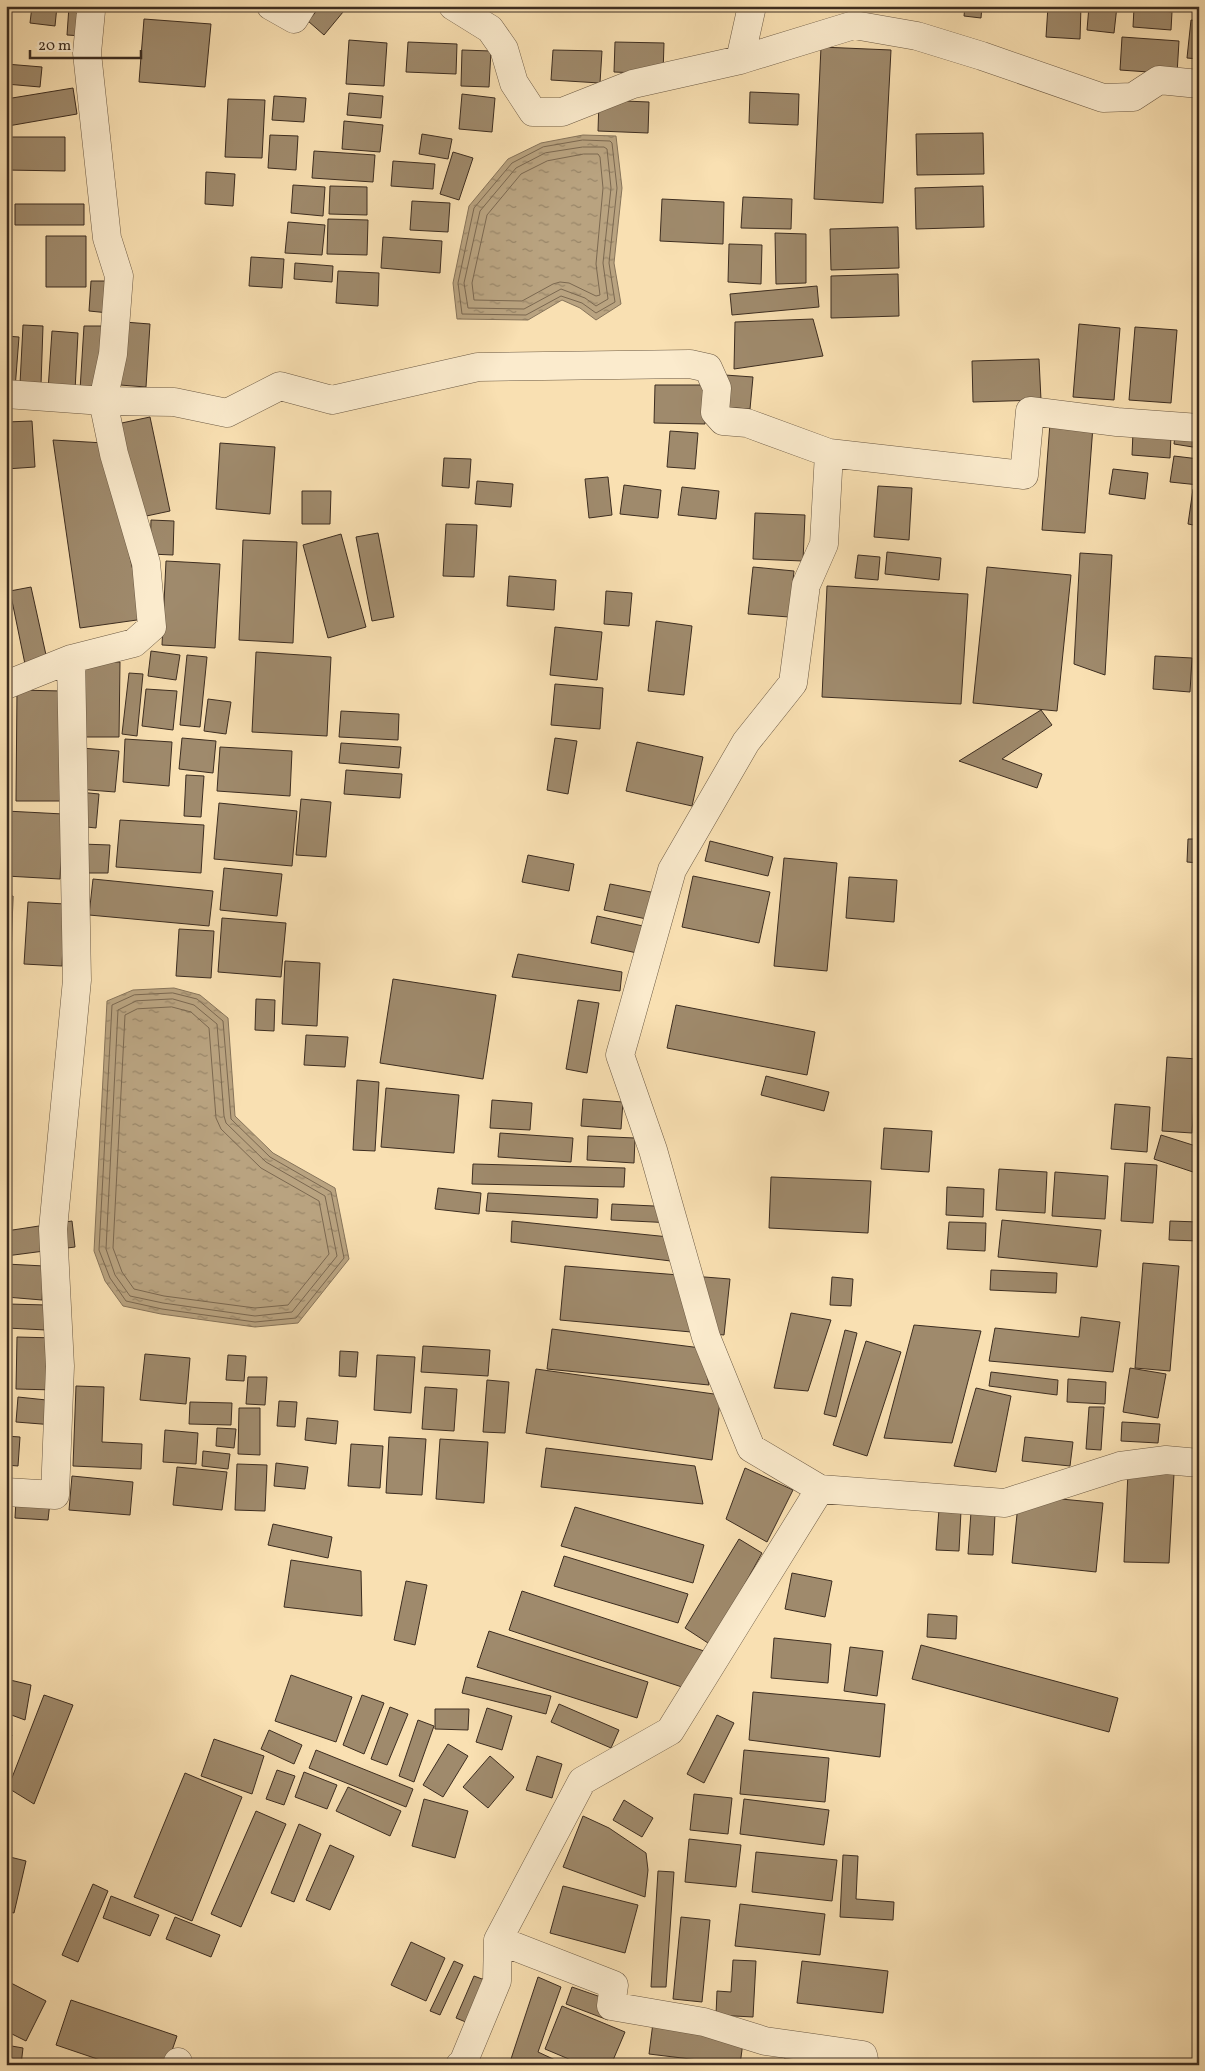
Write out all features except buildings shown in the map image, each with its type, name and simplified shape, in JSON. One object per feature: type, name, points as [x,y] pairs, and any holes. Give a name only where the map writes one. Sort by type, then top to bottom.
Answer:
[{"type":"street","points":[[6,685],[72,660],[134,643],[152,627],[146,564],[114,454],[103,401],[113,354],[119,276],[106,229],[87,54],[92,11],[89,6]]},
{"type":"street","points":[[271,6],[294,19],[302,6]]},
{"type":"street","points":[[453,6],[490,29],[504,49],[514,83],[533,112],[562,112],[632,84],[740,60],[854,25],[926,39],[982,56],[1103,98],[1133,97],[1159,80],[1199,84]]},
{"type":"street","points":[[740,60],[752,6]]},
{"type":"street","points":[[6,394],[103,401],[174,402],[227,413],[280,386],[332,400],[478,367],[690,364],[708,368],[717,388],[715,412],[723,421],[747,423],[829,453],[1024,475],[1030,411],[1117,422],[1199,428]]},
{"type":"street","points":[[829,453],[824,544],[806,585],[794,683],[746,742],[672,870],[620,1055],[652,1150],[706,1337],[751,1448],[820,1489],[1004,1503],[1120,1466],[1166,1460],[1199,1463]]},
{"type":"street","points":[[6,1492],[55,1495],[60,1366],[53,1229],[77,980],[72,660]]},
{"type":"street","points":[[460,2065],[463,2063],[497,1981],[498,1940],[582,1781],[670,1731],[820,1489]]},
{"type":"street","points":[[498,1940],[614,1985],[611,2006],[704,2022],[765,2041],[863,2054],[865,2065]]},
{"type":"water","points":[[583,135],[616,136],[622,188],[614,263],[621,304],[596,320],[580,308],[562,300],[528,320],[457,319],[453,283],[469,206],[508,159],[541,143]]},
{"type":"water","points":[[174,988],[200,995],[228,1018],[235,1116],[273,1153],[335,1188],[349,1259],[298,1323],[255,1327],[161,1314],[123,1306],[105,1281],[94,1251],[107,1001],[133,990]]}]
